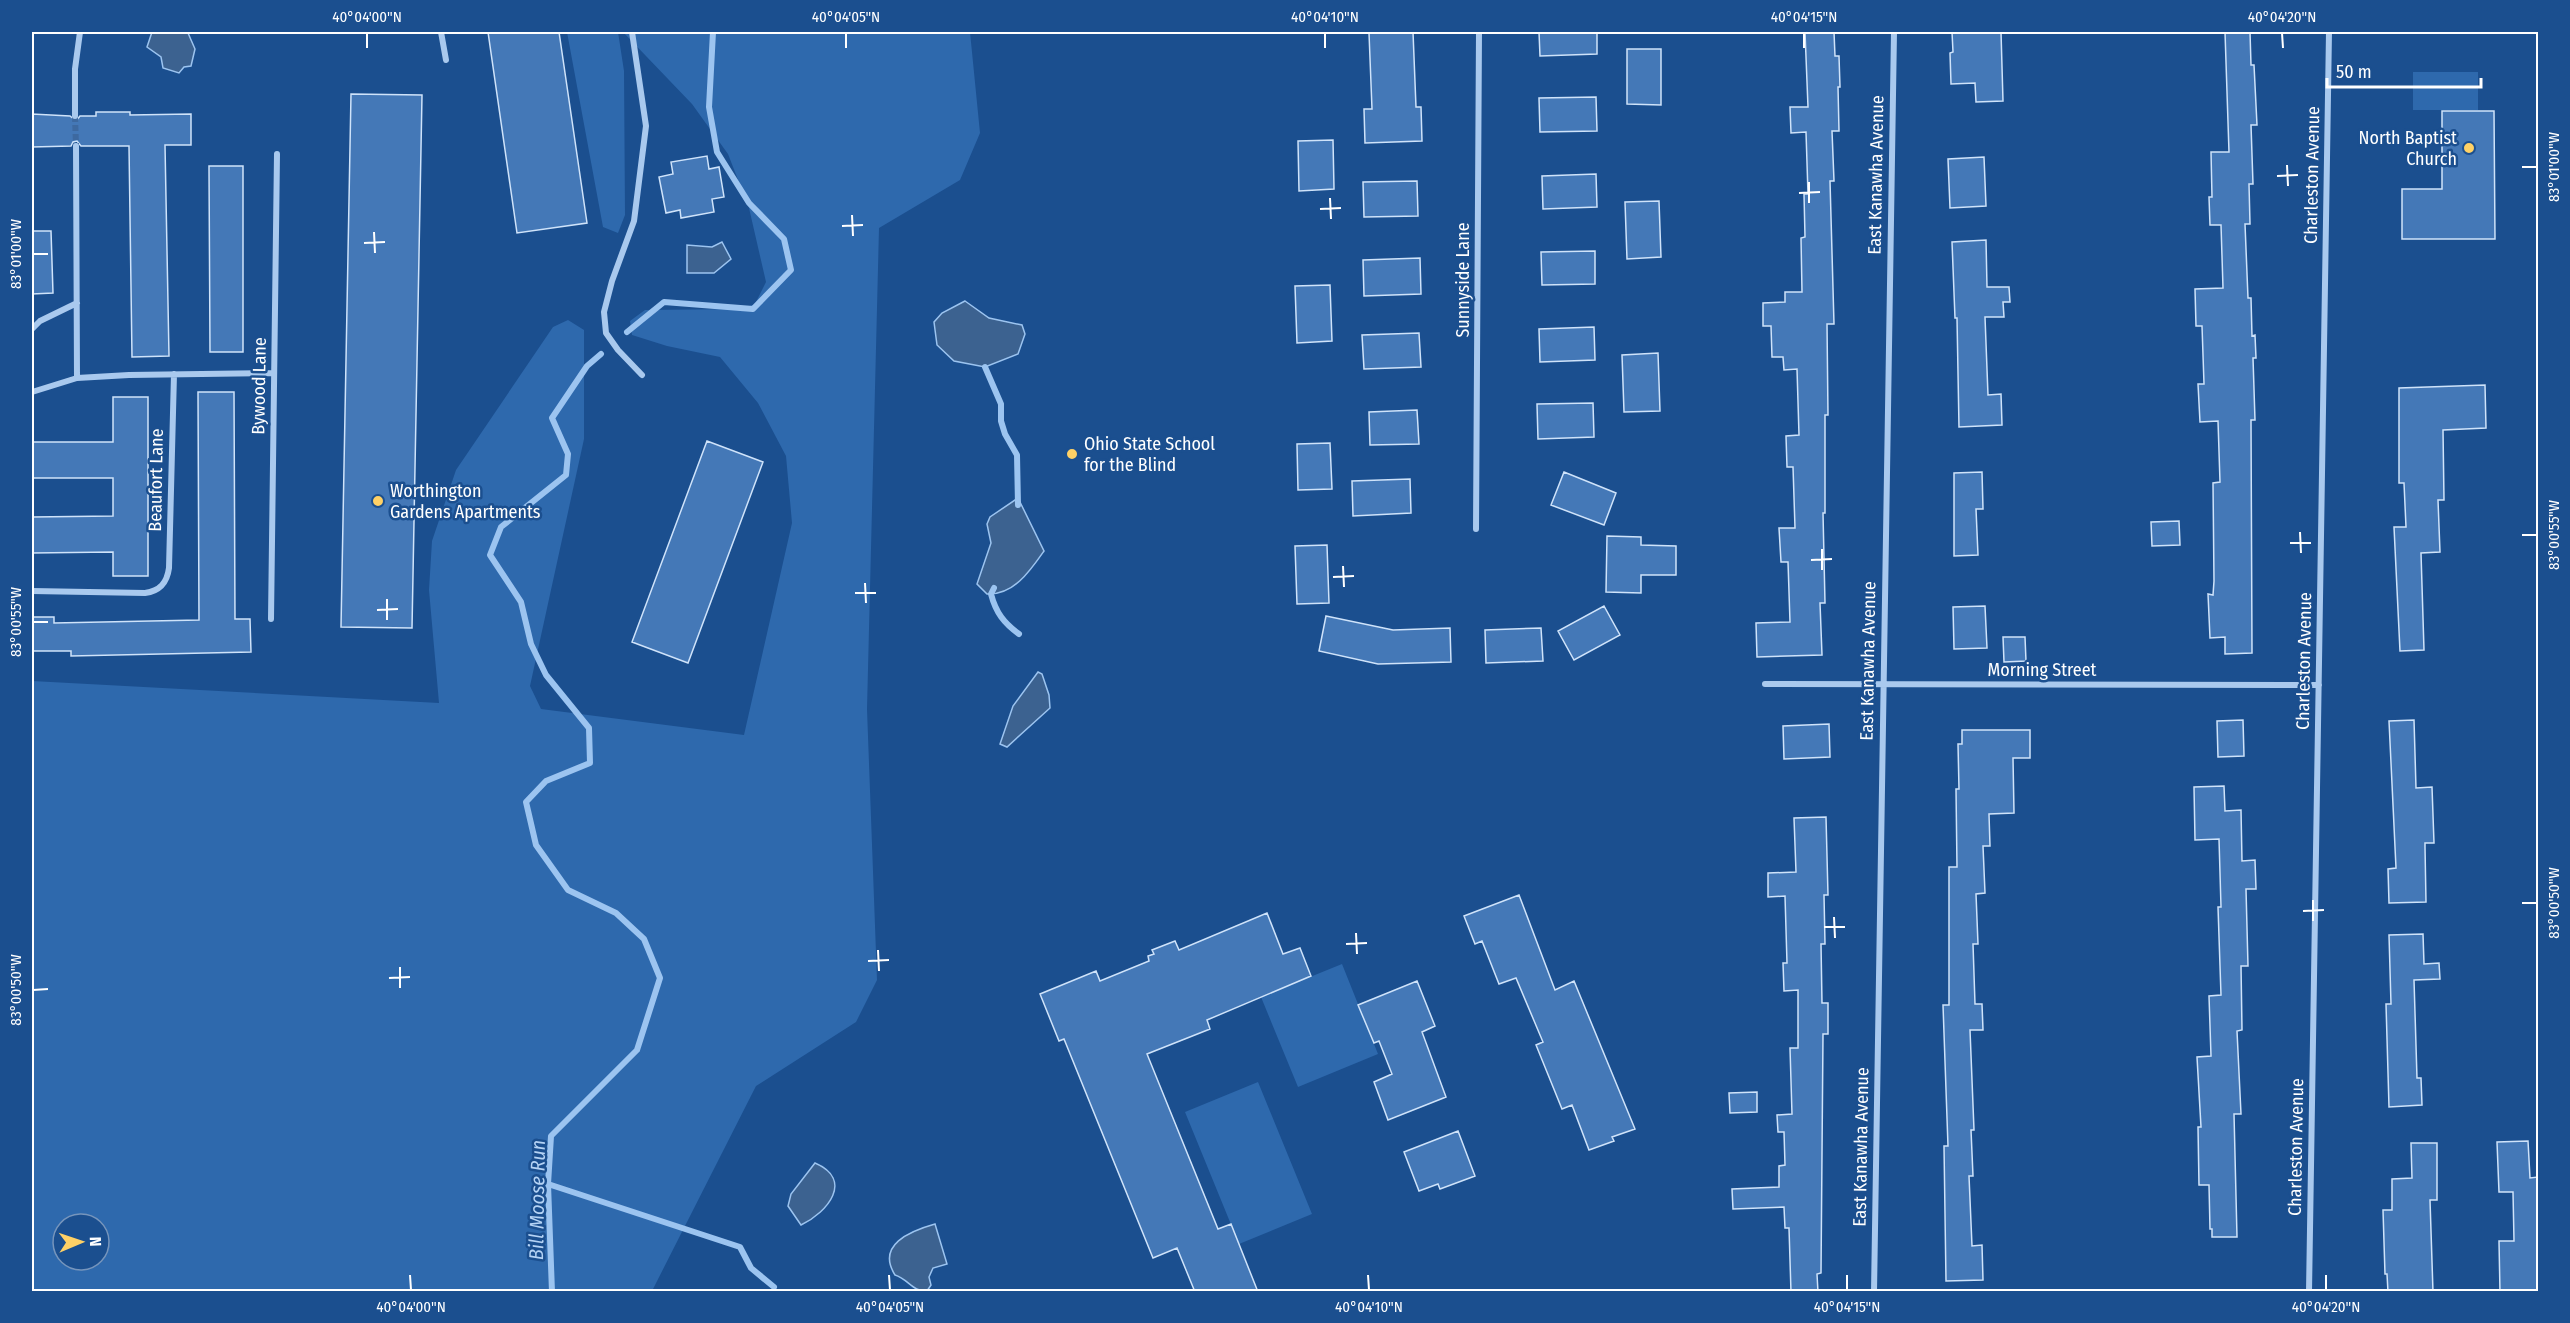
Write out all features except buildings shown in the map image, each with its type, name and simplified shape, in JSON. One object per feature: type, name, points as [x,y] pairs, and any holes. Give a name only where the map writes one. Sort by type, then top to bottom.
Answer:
[{"type":"street","points":[[75,116],[75,69],[80,32]]},
{"type":"street","points":[[441,32],[446,60]]},
{"type":"street","points":[[632,32],[646,126],[634,221],[612,281],[604,312],[606,333],[618,351],[642,375]]},
{"type":"street","name":"Sunnyside Lane","points":[[1476,529],[1479,32]]},
{"type":"street","name":"East Kanawha Avenue","points":[[1874,1292],[1894,32]]},
{"type":"street","name":"Charleston Avenue","points":[[2309,1292],[2329,32]]},
{"type":"street","points":[[76,146],[77,378]]},
{"type":"street","name":"Bywood Lane","points":[[271,619],[277,154]]},
{"type":"street","points":[[32,329],[40,321],[77,303]]},
{"type":"street","points":[[32,392],[77,378],[274,373]]},
{"type":"street","name":"Beaufort Lane","points":[[32,591],[145,593],[158,590],[163,585],[168,577],[169,568],[174,374]]},
{"type":"street","name":"Morning Street","points":[[1765,684],[2319,685]]},
{"type":"shaded area","points":[[152,32],[188,33],[195,49],[191,66],[184,67],[179,73],[163,68],[161,57],[147,47]]},
{"type":"shaded area","points":[[567,32],[618,32],[624,71],[625,215],[618,233],[603,227]]},
{"type":"shaded area","points":[[623,32],[970,32],[980,133],[960,180],[879,228],[867,709],[877,980],[856,1022],[756,1086],[652,1291],[32,1291],[32,681],[439,703],[429,590],[432,541],[456,470],[553,327],[568,320],[584,330],[584,439],[530,686],[541,709],[744,735],[792,523],[786,456],[758,403],[720,357],[667,346],[632,335],[630,321],[645,310],[742,309],[755,304],[766,282],[749,208],[728,154],[692,104]]},
{"type":"shaded area","points":[[2413,72],[2478,72],[2478,110],[2413,110]]},
{"type":"shaded area","points":[[722,242],[731,259],[714,273],[687,273],[687,245],[712,247]]},
{"type":"shaded area","points":[[965,301],[989,318],[1022,325],[1025,334],[1018,354],[985,367],[954,361],[937,345],[934,322],[942,313]]},
{"type":"shaded area","points":[[1018,498],[1044,551],[1027,574],[1013,586],[1005,591],[987,594],[977,584],[991,543],[987,524],[990,517]]},
{"type":"shaded area","points":[[1038,672],[1042,674],[1049,695],[1050,708],[1007,747],[1000,744],[1013,706]]},
{"type":"shaded area","points":[[1342,964],[1378,1054],[1298,1087],[1261,997]]},
{"type":"shaded area","points":[[1258,1082],[1312,1214],[1239,1244],[1185,1112]]},
{"type":"shaded area","points":[[815,1163],[827,1170],[833,1178],[835,1187],[833,1196],[820,1212],[801,1225],[788,1206],[791,1194]]},
{"type":"shaded area","points":[[935,1224],[947,1264],[933,1268],[929,1277],[931,1285],[927,1291],[922,1291],[895,1275],[890,1264],[890,1255],[898,1241],[906,1235]]},
{"type":"waterway","name":"Bill Moose Run","points":[[627,332],[664,302],[753,309],[791,270],[784,239],[749,203],[717,152],[709,107],[713,32]]},
{"type":"waterway","name":"Bill Moose Run","points":[[552,1292],[548,1184],[551,1136],[637,1050],[660,978],[644,939],[616,913],[568,890],[536,845],[526,802],[546,781],[590,763],[589,728],[546,675],[531,644],[521,602],[490,555],[501,527],[566,475],[568,454],[552,418],[587,366],[601,354]]},
{"type":"waterway","points":[[985,367],[1001,404],[1001,421],[1005,434],[1017,455],[1018,505]]},
{"type":"waterway","points":[[994,588],[991,594],[995,607],[1005,622],[1019,634]]},
{"type":"waterway","points":[[548,1184],[740,1247],[751,1268],[774,1287]]},
{"type":"tunnel","points":[[75,116],[76,146]]},
{"type":"place","name":"North Baptist Church","points":[[2469,148]]},
{"type":"place","name":"Ohio State School for the Blind","points":[[1072,454]]},
{"type":"place","name":"Worthington Gardens Apartments","points":[[378,501]]}]
